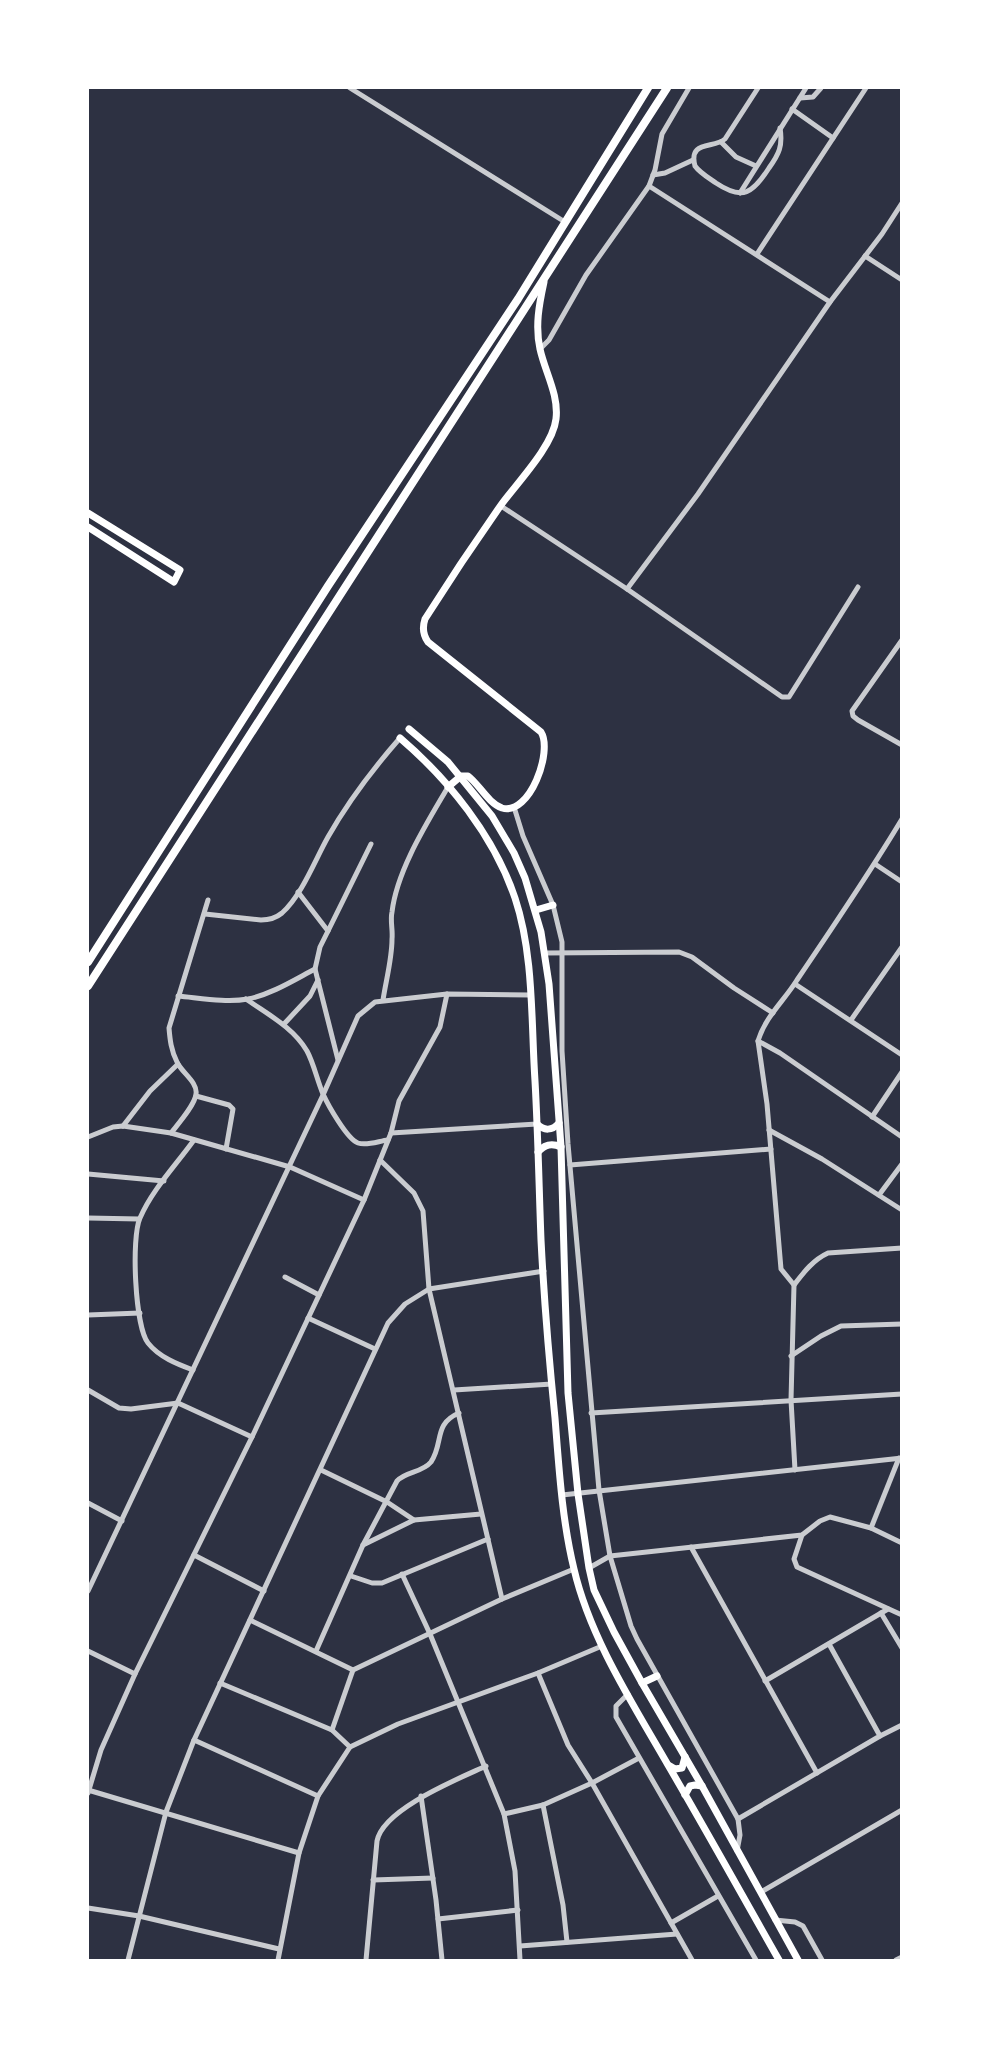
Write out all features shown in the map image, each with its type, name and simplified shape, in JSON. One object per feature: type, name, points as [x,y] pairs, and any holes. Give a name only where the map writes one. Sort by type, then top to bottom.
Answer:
[{"type":"highway","points":[[88,962],[328,586],[518,299],[648,88]]},
{"type":"highway","points":[[88,986],[544,282],[667,88]]},
{"type":"main road","points":[[448,787],[465,775],[497,805],[508,808],[514,807],[525,799],[535,782],[545,753],[546,744],[544,736],[538,729],[431,645],[423,631],[425,619],[501,506],[544,448],[555,426],[555,398],[540,349],[537,318],[544,282]]},
{"type":"main road","points":[[88,513],[180,570],[174,582],[88,527]]},
{"type":"main road","points":[[410,729],[461,776],[486,806],[504,836],[525,878],[536,910],[545,954],[561,1147],[568,1393],[578,1494],[594,1590],[642,1684],[702,1786],[798,1960]]},
{"type":"main road","points":[[400,738],[423,759],[448,787],[482,831],[507,878],[515,899],[526,944],[552,1384],[562,1495],[574,1569],[584,1603],[602,1646],[628,1694],[779,1960]]},
{"type":"main road","points":[[536,910],[553,905]]},
{"type":"main road","points":[[537,1124],[542,1128],[548,1129],[559,1123]]},
{"type":"main road","points":[[538,1152],[546,1145],[561,1147]]},
{"type":"main road","points":[[642,1684],[657,1676]]},
{"type":"main road","points":[[669,1766],[675,1769],[682,1768],[685,1757]]},
{"type":"main road","points":[[685,1795],[690,1786],[696,1784],[702,1786]]},
{"type":"street","points":[[350,88],[565,222]]},
{"type":"street","points":[[540,349],[549,340],[578,287],[649,186],[662,134],[689,88]]},
{"type":"street","points":[[740,193],[806,88]]},
{"type":"street","points":[[800,98],[813,97],[821,88]]},
{"type":"street","points":[[757,254],[866,88]]},
{"type":"street","points":[[653,175],[665,173],[693,160],[701,146],[721,142],[727,137],[755,89]]},
{"type":"street","points":[[792,109],[833,138]]},
{"type":"street","points":[[693,160],[699,171],[726,189],[740,193],[750,191],[758,186],[778,156],[782,142],[780,128]]},
{"type":"street","points":[[721,142],[736,157],[756,166]]},
{"type":"street","points":[[649,186],[830,302]]},
{"type":"street","points":[[627,589],[707,481],[830,302],[902,203]]},
{"type":"street","points":[[865,256],[902,280]]},
{"type":"street","points":[[501,506],[627,589],[774,693],[786,698],[795,688],[858,587]]},
{"type":"street","points":[[902,640],[852,711],[853,716],[858,720],[902,746]]},
{"type":"street","points":[[205,914],[269,920],[283,912],[298,892],[353,795],[366,776],[400,738]]},
{"type":"street","points":[[383,1000],[391,951],[394,900],[405,869],[448,787]]},
{"type":"street","points":[[514,807],[523,836],[559,922],[563,952],[562,1051],[570,1165],[591,1413],[599,1490],[610,1556],[631,1626],[657,1676],[738,1819],[740,1835],[737,1852]]},
{"type":"street","points":[[794,1285],[781,1269],[769,1130],[758,1041],[762,1027],[795,984],[875,864],[902,819]]},
{"type":"street","points":[[338,1060],[315,969],[320,947],[371,844]]},
{"type":"street","points":[[875,864],[902,882]]},
{"type":"street","points":[[298,892],[328,930]]},
{"type":"street","points":[[171,1133],[196,1096],[195,1087],[178,1064],[170,1046],[169,1028],[208,900]]},
{"type":"street","points":[[851,1020],[902,947]]},
{"type":"street","points":[[545,954],[563,952],[679,952],[692,957],[734,988],[773,1012]]},
{"type":"street","points":[[178,996],[228,1000],[246,999],[272,991],[315,969]]},
{"type":"street","points":[[284,1024],[310,996],[318,980]]},
{"type":"street","points":[[795,984],[902,1055]]},
{"type":"street","points":[[299,1853],[166,1812],[88,1791],[102,1750],[135,1674],[252,1437],[364,1200],[391,1133],[399,1101],[440,1027],[447,994]]},
{"type":"street","points":[[88,1591],[290,1167],[358,1016],[369,1005],[383,1000],[447,994],[530,995]]},
{"type":"street","points":[[246,999],[284,1024],[307,1051],[323,1095],[348,1136],[356,1143],[365,1144],[388,1140]]},
{"type":"street","points":[[758,1041],[780,1053],[902,1137]]},
{"type":"street","points":[[123,1126],[150,1092],[178,1064]]},
{"type":"street","points":[[872,1117],[902,1072]]},
{"type":"street","points":[[196,1096],[229,1105],[233,1109],[226,1149]]},
{"type":"street","points":[[391,1133],[537,1124]]},
{"type":"street","points":[[88,1137],[113,1127],[123,1126],[171,1133],[290,1167],[364,1200]]},
{"type":"street","points":[[769,1130],[822,1159],[902,1210]]},
{"type":"street","points":[[193,1370],[174,1362],[152,1348],[146,1340],[140,1313],[134,1246],[139,1219],[194,1140]]},
{"type":"street","points":[[570,1165],[770,1149]]},
{"type":"street","points":[[380,1160],[414,1193],[421,1204],[430,1288],[502,1599]]},
{"type":"street","points":[[879,1195],[902,1164]]},
{"type":"street","points":[[88,1174],[164,1181]]},
{"type":"street","points":[[88,1218],[139,1219]]},
{"type":"street","points":[[795,1470],[791,1400],[794,1285],[810,1264],[828,1253],[902,1248]]},
{"type":"street","points":[[128,1960],[166,1812],[194,1740],[388,1323],[405,1304],[430,1288],[544,1271]]},
{"type":"street","points":[[284,1277],[319,1295]]},
{"type":"street","points":[[88,1315],[140,1313]]},
{"type":"street","points":[[308,1318],[375,1350]]},
{"type":"street","points":[[791,1356],[821,1336],[841,1326],[902,1324]]},
{"type":"street","points":[[454,1390],[552,1384]]},
{"type":"street","points":[[88,1390],[119,1408],[131,1409],[178,1404],[252,1437]]},
{"type":"street","points":[[591,1413],[902,1394]]},
{"type":"street","points":[[316,1651],[364,1545],[400,1478],[424,1468],[430,1462],[444,1422],[459,1413]]},
{"type":"street","points":[[562,1495],[900,1458],[871,1528]]},
{"type":"street","points":[[321,1470],[387,1502],[414,1520]]},
{"type":"street","points":[[88,1503],[122,1521]]},
{"type":"street","points":[[364,1545],[414,1520],[481,1514]]},
{"type":"street","points":[[589,1568],[610,1556],[802,1535],[820,1521],[830,1517],[871,1528],[902,1544]]},
{"type":"street","points":[[802,1535],[794,1559],[797,1567],[902,1615]]},
{"type":"street","points":[[350,1576],[377,1584],[488,1539]]},
{"type":"street","points":[[691,1547],[817,1773]]},
{"type":"street","points":[[194,1555],[264,1591]]},
{"type":"street","points":[[332,1730],[353,1670],[502,1599],[574,1569]]},
{"type":"street","points":[[402,1574],[430,1634],[486,1766],[504,1814],[515,1871],[520,1960]]},
{"type":"street","points":[[765,1681],[888,1609]]},
{"type":"street","points":[[881,1613],[902,1648]]},
{"type":"street","points":[[250,1620],[353,1670]]},
{"type":"street","points":[[829,1644],[880,1736]]},
{"type":"street","points":[[278,1960],[299,1853],[318,1796],[350,1747],[398,1724],[538,1673],[602,1646]]},
{"type":"street","points":[[88,1651],[135,1674]]},
{"type":"street","points":[[538,1673],[560,1730],[692,1960]]},
{"type":"street","points":[[220,1682],[332,1730],[350,1747]]},
{"type":"street","points":[[628,1694],[616,1706],[616,1717],[756,1960]]},
{"type":"street","points":[[738,1819],[902,1725]]},
{"type":"street","points":[[194,1740],[318,1796]]},
{"type":"street","points":[[504,1814],[543,1805],[592,1783],[639,1758]]},
{"type":"street","points":[[366,1960],[378,1834],[382,1828],[421,1796],[486,1766]]},
{"type":"street","points":[[421,1796],[442,1960]]},
{"type":"street","points":[[543,1805],[567,1942]]},
{"type":"street","points":[[761,1892],[902,1810]]},
{"type":"street","points":[[374,1880],[433,1878]]},
{"type":"street","points":[[671,1923],[718,1896]]},
{"type":"street","points":[[88,1908],[139,1916],[279,1949]]},
{"type":"street","points":[[438,1919],[518,1910]]},
{"type":"street","points":[[775,1920],[795,1922],[802,1926],[822,1960]]},
{"type":"street","points":[[520,1946],[677,1934]]},
{"type":"street","points":[[896,1960],[902,1957]]}]
